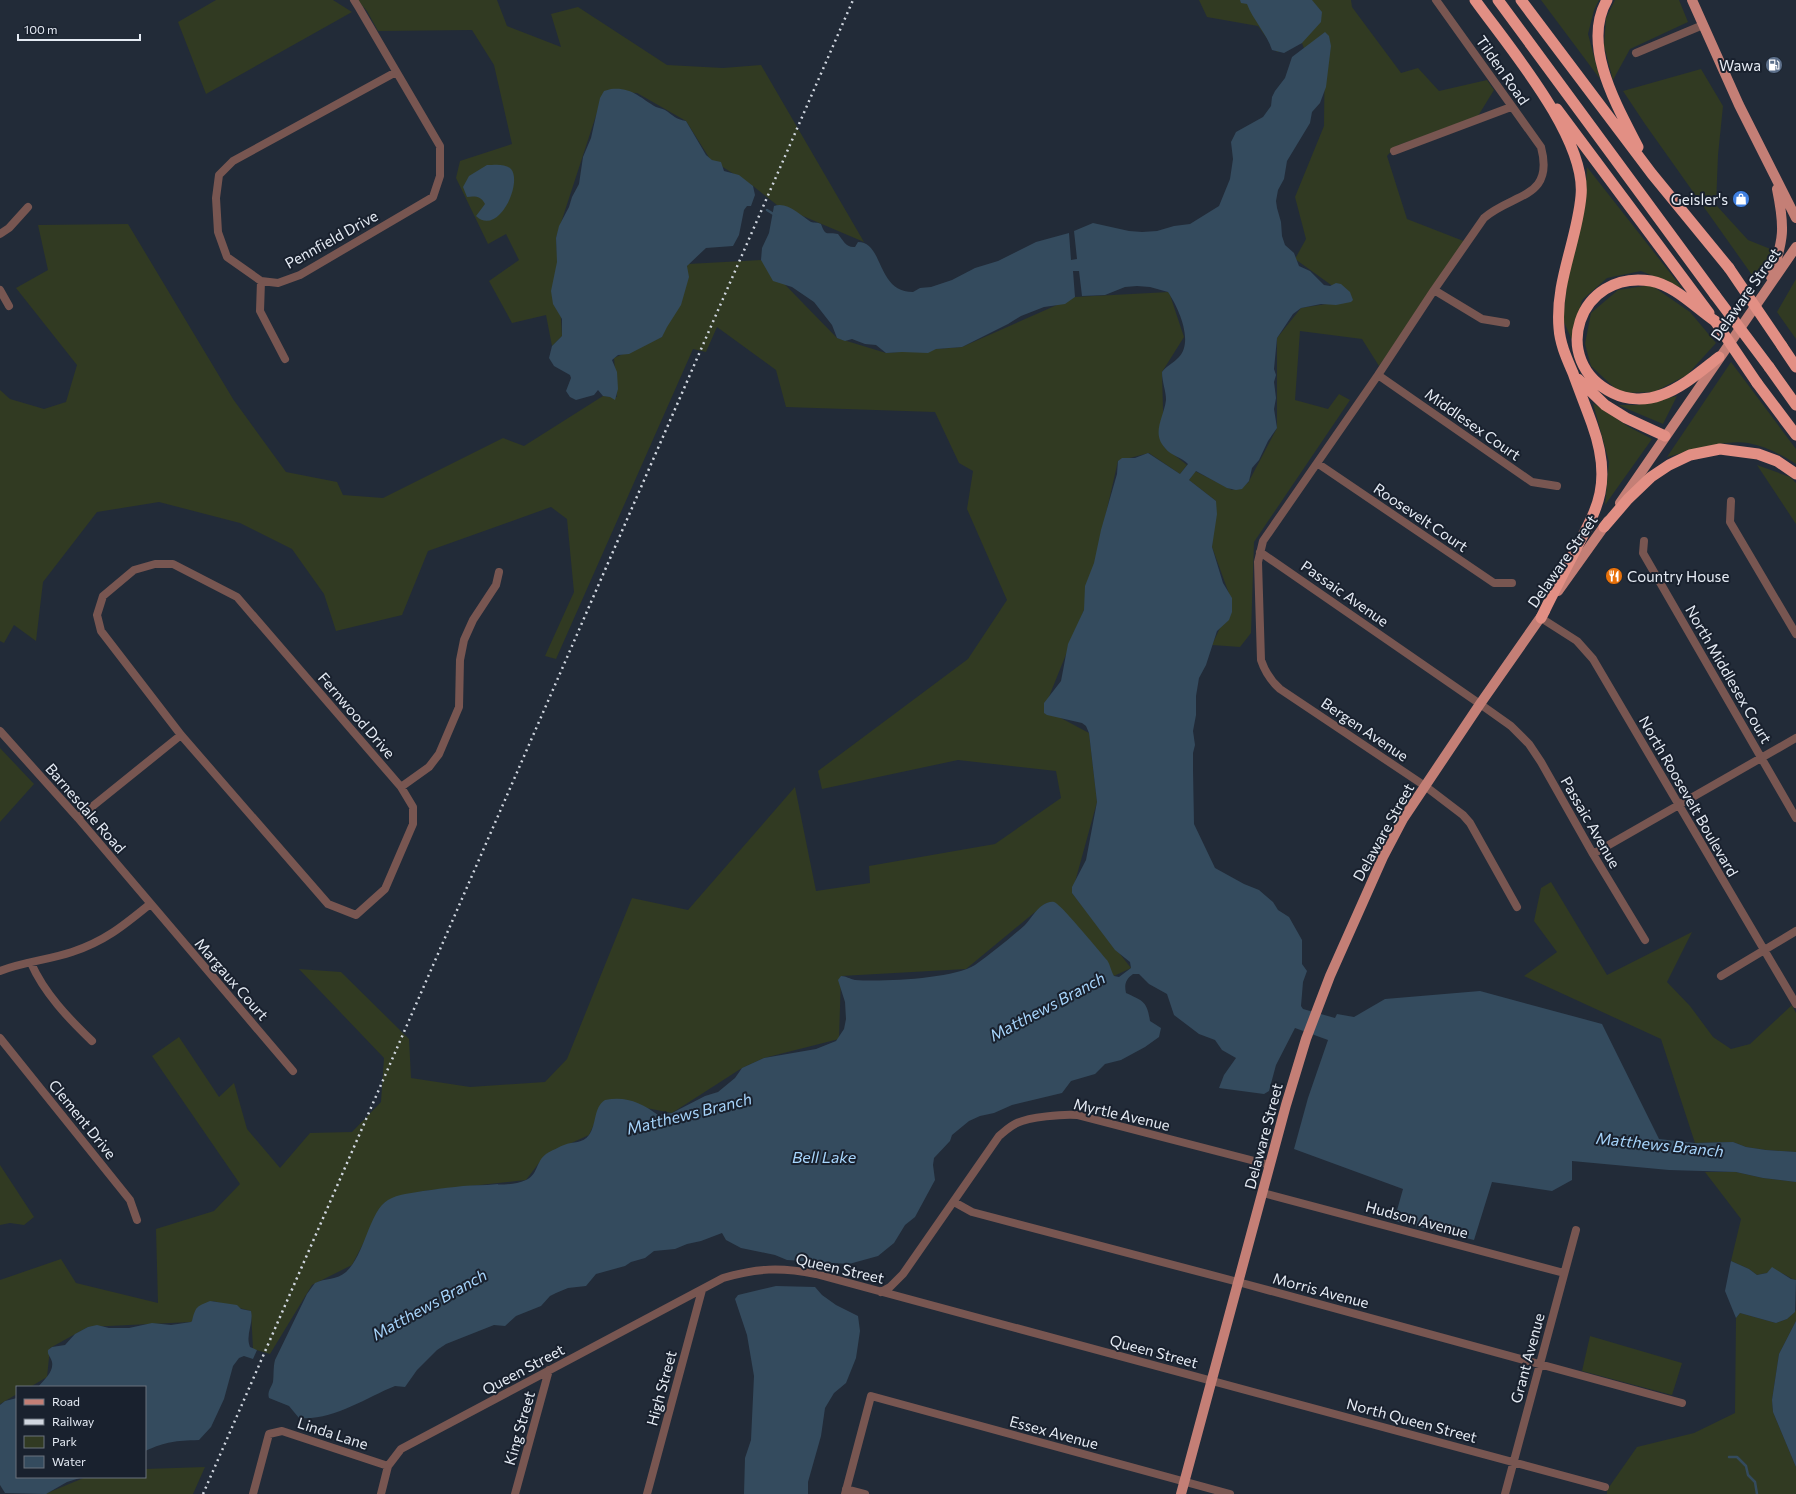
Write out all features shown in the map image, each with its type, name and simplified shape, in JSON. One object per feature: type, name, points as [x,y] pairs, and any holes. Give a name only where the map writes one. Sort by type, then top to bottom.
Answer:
[{"type":"highway","points":[[1475,0],[1541,90],[1578,135],[1715,321],[1757,383],[1796,435]]},
{"type":"highway","points":[[1498,0],[1796,405]]},
{"type":"highway","points":[[1521,0],[1652,174],[1729,268],[1796,367]]},
{"type":"highway","points":[[1607,0],[1603,7],[1599,21],[1597,36],[1600,55],[1608,82],[1618,106],[1652,174]]},
{"type":"highway","points":[[1541,90],[1569,141],[1577,160],[1581,178],[1581,194],[1578,214],[1560,289],[1557,309],[1559,331],[1562,343],[1599,447],[1602,466],[1600,493],[1592,517],[1541,618]]},
{"type":"highway","points":[[1715,321],[1671,288],[1652,281],[1630,280],[1611,286],[1594,298],[1582,314],[1578,335],[1580,355],[1583,365],[1596,382],[1620,396],[1636,399],[1660,396],[1676,388],[1719,357]]},
{"type":"highway","points":[[1573,375],[1605,405],[1626,418],[1666,436]]},
{"type":"highway","points":[[1604,527],[1628,499],[1651,477],[1669,465],[1690,455],[1720,449],[1758,454],[1777,461],[1796,474]]},
{"type":"main road","points":[[1692,0],[1739,105],[1796,218]]},
{"type":"main road","points":[[1766,289],[1782,244],[1782,213],[1775,177]]},
{"type":"main road","name":"Delaware Street","points":[[1181,1494],[1270,1165],[1306,1039],[1330,976],[1383,857],[1403,819],[1424,786],[1796,247]]},
{"type":"street","name":"Pennfield Drive","points":[[261,281],[278,282],[300,275],[433,197],[440,176],[440,146],[354,0]]},
{"type":"street","name":"Tilden Road","points":[[1434,290],[1484,218],[1492,211],[1530,194],[1537,188],[1542,174],[1543,158],[1541,148],[1436,0]]},
{"type":"street","points":[[1636,53],[1703,25]]},
{"type":"street","points":[[285,358],[260,311],[261,281],[227,257],[218,232],[216,198],[219,175],[233,161],[396,72]]},
{"type":"street","points":[[1394,151],[1511,107]]},
{"type":"street","points":[[0,234],[9,228],[28,207]]},
{"type":"street","points":[[0,290],[10,306]]},
{"type":"street","points":[[1260,552],[1263,541],[1378,375],[1434,290],[1482,319],[1506,323]]},
{"type":"street","name":"Middlesex Court","points":[[1378,375],[1532,482],[1557,486]]},
{"type":"street","name":"Roosevelt Court","points":[[1317,463],[1494,583],[1512,583]]},
{"type":"street","points":[[1731,501],[1730,522],[1796,634]]},
{"type":"street","name":"North Middlesex Court","points":[[1644,541],[1643,553],[1796,818]]},
{"type":"street","name":"Passaic Avenue","points":[[1260,552],[1511,726],[1529,744],[1541,762],[1592,854],[1645,940]]},
{"type":"street","name":"Bergen Avenue","points":[[1260,552],[1258,562],[1261,660],[1271,682],[1424,786],[1463,815],[1470,823],[1517,907]]},
{"type":"street","name":"Fernwood Drive","points":[[155,564],[173,564],[237,597],[401,787],[413,807],[413,824],[385,889],[356,915],[328,904],[181,735],[101,631],[97,615],[103,596],[134,570],[155,564]]},
{"type":"street","points":[[401,787],[429,767],[439,754],[459,707],[460,660],[464,640],[472,620],[496,585],[499,572]]},
{"type":"street","name":"North Roosevelt Boulevard","points":[[1541,618],[1577,641],[1593,659],[1796,1004]]},
{"type":"street","name":"Barnesdale Road","points":[[0,731],[78,818],[150,904]]},
{"type":"street","points":[[78,818],[181,735]]},
{"type":"street","points":[[1592,854],[1760,757],[1796,738]]},
{"type":"street","points":[[0,970],[70,952],[97,942],[121,928],[150,904]]},
{"type":"street","name":"Margaux Court","points":[[150,904],[293,1071]]},
{"type":"street","points":[[1721,976],[1796,931]]},
{"type":"street","points":[[31,963],[39,979],[56,1002],[74,1024],[92,1041]]},
{"type":"street","name":"Clement Drive","points":[[0,1038],[130,1200],[137,1220]]},
{"type":"street","name":"Myrtle Avenue","points":[[881,1292],[890,1287],[903,1274],[999,1136],[1019,1121],[1060,1115],[1077,1115],[1270,1165]]},
{"type":"street","name":"Hudson Avenue","points":[[1263,1193],[1564,1273]]},
{"type":"street","name":"Morris Avenue","points":[[954,1202],[972,1212],[1540,1363],[1682,1403]]},
{"type":"street","name":"Grant Avenue","points":[[1505,1494],[1576,1230]]},
{"type":"street","name":"Queen Street","points":[[381,1494],[388,1466],[401,1449],[723,1278],[745,1271],[762,1269],[791,1269],[1212,1381]]},
{"type":"street","name":"High Street","points":[[647,1494],[702,1290]]},
{"type":"street","name":"King Street","points":[[515,1494],[549,1370]]},
{"type":"street","name":"North Queen Street","points":[[1212,1381],[1605,1487]]},
{"type":"street","name":"Essex Avenue","points":[[846,1492],[871,1396],[1230,1494]]},
{"type":"street","name":"Linda Lane","points":[[253,1494],[269,1434],[282,1431],[388,1466]]},
{"type":"street","points":[[846,1492],[865,1494]]},
{"type":"green space","points":[[216,0],[333,0],[352,12],[206,94],[178,22]]},
{"type":"green space","points":[[357,0],[497,0],[507,26],[561,47],[551,14],[578,7],[667,65],[723,68],[761,65],[864,242],[777,205],[753,186],[710,159],[686,121],[637,93],[604,91],[556,238],[562,336],[552,346],[546,315],[512,323],[489,281],[519,260],[506,234],[488,244],[456,178],[460,161],[512,144],[494,65],[472,30],[378,31],[367,11]]},
{"type":"green space","points":[[1199,0],[1351,0],[1352,7],[1401,73],[1418,68],[1439,91],[1487,80],[1494,90],[1478,116],[1396,146],[1387,156],[1407,219],[1466,242],[1379,366],[1362,339],[1300,331],[1295,400],[1328,409],[1339,394],[1350,400],[1254,542],[1251,633],[1240,647],[1212,645],[1232,602],[1212,547],[1216,501],[1189,480],[1195,471],[1232,490],[1248,483],[1277,428],[1277,338],[1301,308],[1352,300],[1295,259],[1306,239],[1295,197],[1324,126],[1325,33],[1306,54],[1302,43],[1277,52],[1258,26],[1207,17]]},
{"type":"green space","points":[[1541,0],[1599,0],[1594,10],[1588,34],[1600,79]]},
{"type":"green space","points":[[1615,0],[1679,0],[1688,22],[1630,49],[1613,80],[1604,46],[1606,18]]},
{"type":"green space","points":[[1701,69],[1723,106],[1718,155],[1716,205],[1748,240],[1773,250],[1757,282],[1623,91]]},
{"type":"green space","points":[[1587,167],[1682,288],[1641,271],[1607,278],[1582,300],[1572,340],[1563,320],[1568,275],[1584,211]]},
{"type":"green space","points":[[128,224],[233,399],[286,472],[337,482],[343,495],[383,498],[503,438],[524,446],[603,396],[617,397],[614,358],[662,337],[688,264],[761,260],[837,338],[886,353],[962,347],[1075,297],[1169,292],[1184,337],[1162,372],[1164,447],[1187,465],[1180,474],[1149,453],[1118,461],[1084,610],[1044,709],[1089,733],[1097,802],[1072,893],[1131,968],[1114,976],[1046,903],[966,969],[841,976],[839,1039],[764,1058],[742,1068],[672,1113],[605,1100],[589,1135],[545,1155],[526,1180],[423,1191],[384,1203],[352,1265],[312,1285],[270,1354],[253,1349],[251,1311],[213,1301],[191,1322],[88,1327],[50,1348],[47,1377],[32,1386],[16,1386],[16,1395],[0,1404],[0,1280],[61,1259],[76,1283],[158,1303],[156,1229],[214,1211],[240,1184],[152,1056],[179,1037],[219,1097],[234,1083],[247,1129],[280,1168],[310,1133],[352,1132],[381,1102],[384,1058],[299,969],[341,972],[409,1039],[411,1078],[470,1087],[545,1082],[567,1059],[632,898],[688,910],[795,787],[816,891],[870,883],[869,866],[995,844],[1061,798],[1056,771],[958,760],[822,789],[818,771],[968,659],[1007,600],[967,509],[973,471],[959,463],[935,412],[786,407],[776,370],[717,327],[706,352],[693,349],[556,659],[545,656],[574,592],[567,519],[551,507],[428,551],[402,615],[336,631],[324,594],[292,549],[240,523],[159,502],[97,512],[43,582],[36,641],[14,625],[4,643],[0,641],[0,390],[10,399],[44,409],[66,402],[77,365],[16,288],[48,270],[38,225]]},
{"type":"green space","points":[[1796,279],[1796,339],[1777,312]]},
{"type":"green space","points":[[1651,285],[1690,312],[1716,343],[1687,375],[1654,392],[1620,393],[1591,366],[1585,344],[1591,313],[1618,290]]},
{"type":"green space","points":[[1731,362],[1796,449],[1796,464],[1767,449],[1754,444],[1739,442],[1708,446],[1667,457]]},
{"type":"green space","points":[[1677,396],[1663,424],[1618,405],[1637,405]]},
{"type":"green space","points":[[1593,403],[1629,427],[1652,439],[1605,505],[1609,462]]},
{"type":"green space","points":[[1757,465],[1790,477],[1796,483],[1796,524]]},
{"type":"green space","points":[[0,748],[34,784],[0,822]]},
{"type":"green space","points":[[1551,882],[1607,975],[1692,932],[1667,982],[1690,1006],[1713,1037],[1731,1049],[1750,1044],[1792,1005],[1796,1013],[1796,1152],[1746,1147],[1733,1142],[1695,1143],[1661,1039],[1524,976],[1557,952],[1534,921],[1541,888]]},
{"type":"green space","points":[[0,1165],[34,1217],[24,1225],[10,1223],[0,1225]]},
{"type":"green space","points":[[1705,1172],[1736,1172],[1763,1178],[1796,1182],[1796,1280],[1778,1272],[1769,1272],[1757,1275],[1749,1269],[1731,1261],[1741,1219]]},
{"type":"green space","points":[[1796,1310],[1796,1321],[1779,1354],[1772,1400],[1773,1412],[1796,1467],[1796,1494],[1607,1494],[1607,1490],[1637,1447],[1694,1433],[1735,1413],[1736,1318],[1740,1313],[1776,1323],[1787,1319]]},
{"type":"green space","points":[[1590,1336],[1682,1363],[1672,1395],[1582,1371]]},
{"type":"green space","points":[[205,1467],[193,1494],[45,1494],[84,1478],[146,1478],[146,1469]]},
{"type":"water","points":[[1240,0],[1312,0],[1322,12],[1321,22],[1302,43],[1284,53],[1272,50],[1267,38],[1247,4],[1241,3]]},
{"type":"water","name":"Bell Lake","points":[[1325,32],[1329,36],[1331,46],[1326,87],[1320,103],[1312,112],[1310,123],[1287,161],[1284,179],[1278,190],[1276,201],[1285,245],[1294,253],[1299,266],[1310,271],[1324,285],[1330,286],[1336,283],[1341,284],[1350,292],[1353,300],[1351,302],[1336,305],[1321,304],[1301,308],[1293,314],[1277,338],[1274,369],[1276,375],[1274,382],[1276,398],[1274,409],[1277,428],[1268,441],[1259,460],[1252,468],[1249,481],[1242,489],[1236,490],[1227,488],[1196,471],[1189,480],[1216,501],[1217,514],[1212,547],[1223,583],[1232,598],[1232,612],[1229,620],[1217,631],[1206,665],[1199,678],[1193,731],[1195,745],[1193,753],[1194,824],[1215,868],[1244,884],[1259,890],[1273,902],[1278,910],[1289,917],[1302,940],[1302,964],[1307,971],[1303,982],[1301,1006],[1303,1009],[1335,1018],[1337,1014],[1354,1017],[1385,999],[1480,991],[1602,1024],[1659,1139],[1695,1143],[1733,1142],[1746,1147],[1796,1152],[1796,1182],[1763,1178],[1736,1172],[1669,1170],[1572,1161],[1572,1180],[1552,1191],[1492,1182],[1474,1240],[1394,1221],[1403,1189],[1294,1149],[1308,1098],[1328,1040],[1295,1028],[1276,1065],[1269,1091],[1264,1094],[1219,1088],[1224,1075],[1236,1058],[1222,1050],[1215,1040],[1199,1034],[1174,1015],[1167,994],[1149,984],[1139,974],[1133,974],[1126,982],[1126,993],[1140,1000],[1146,1005],[1150,1021],[1161,1028],[1159,1037],[1145,1047],[1121,1060],[1105,1064],[1095,1074],[1071,1081],[1062,1093],[1012,1105],[994,1113],[980,1116],[969,1121],[952,1135],[950,1141],[934,1158],[933,1165],[935,1180],[915,1217],[905,1225],[894,1243],[878,1256],[849,1264],[787,1260],[775,1255],[741,1248],[726,1240],[722,1233],[675,1249],[654,1251],[645,1258],[631,1262],[625,1266],[596,1274],[586,1286],[568,1288],[556,1293],[550,1296],[541,1306],[516,1316],[505,1326],[494,1325],[446,1344],[437,1350],[417,1370],[405,1387],[395,1386],[348,1408],[324,1416],[299,1418],[289,1406],[269,1398],[269,1392],[273,1382],[275,1360],[307,1294],[315,1283],[335,1278],[346,1272],[358,1255],[376,1214],[388,1200],[392,1198],[410,1193],[447,1188],[521,1182],[533,1175],[540,1160],[546,1154],[564,1145],[587,1138],[593,1126],[599,1107],[605,1100],[627,1100],[640,1104],[658,1115],[672,1113],[705,1096],[718,1092],[735,1078],[742,1068],[764,1058],[816,1049],[836,1041],[844,1029],[846,1019],[845,1002],[838,980],[841,976],[855,980],[899,980],[951,974],[965,970],[975,965],[1000,946],[1025,925],[1040,907],[1048,902],[1058,904],[1072,919],[1107,960],[1114,976],[1119,977],[1131,968],[1130,962],[1115,950],[1072,893],[1072,887],[1086,860],[1097,802],[1089,733],[1086,726],[1082,723],[1044,713],[1044,703],[1061,681],[1068,644],[1084,610],[1085,586],[1094,563],[1101,530],[1117,474],[1118,461],[1122,458],[1135,458],[1148,453],[1180,474],[1188,464],[1167,451],[1159,437],[1160,425],[1166,400],[1162,372],[1179,357],[1185,342],[1183,324],[1176,306],[1168,292],[1150,287],[1125,287],[1105,295],[1082,296],[1079,271],[1073,271],[1075,297],[1065,304],[1044,307],[1021,316],[962,347],[936,349],[928,353],[886,353],[876,345],[865,344],[852,339],[845,341],[837,338],[832,325],[814,302],[792,287],[773,281],[761,260],[762,248],[769,233],[774,206],[784,205],[811,222],[821,224],[826,233],[838,234],[849,246],[855,247],[858,242],[866,244],[872,250],[892,284],[901,290],[913,292],[920,288],[931,287],[952,280],[975,268],[998,261],[1036,242],[1069,233],[1071,260],[1077,259],[1074,231],[1093,223],[1129,231],[1142,232],[1157,231],[1174,226],[1190,224],[1219,206],[1230,179],[1233,159],[1231,142],[1236,132],[1263,117],[1271,106],[1272,97],[1275,91],[1285,78],[1292,57]]},
{"type":"water","points":[[611,89],[630,91],[656,107],[686,121],[706,155],[712,160],[721,162],[724,171],[739,175],[753,186],[755,195],[751,206],[747,206],[744,210],[739,235],[733,246],[706,248],[687,266],[689,277],[681,305],[662,337],[629,354],[618,355],[612,360],[617,372],[618,389],[615,400],[610,397],[603,396],[598,390],[594,395],[576,400],[570,397],[566,391],[571,378],[570,375],[554,366],[549,358],[552,346],[562,336],[562,319],[553,304],[551,291],[557,262],[556,238],[559,226],[579,184],[583,157],[591,138],[600,98],[604,91]]},
{"type":"water","points":[[487,165],[509,167],[514,176],[514,185],[511,196],[500,214],[492,219],[484,221],[476,216],[485,204],[482,199],[478,197],[467,197],[463,187],[469,176]]},
{"type":"water","points":[[1731,1261],[1749,1269],[1757,1275],[1767,1273],[1772,1267],[1791,1279],[1796,1280],[1795,1312],[1787,1319],[1776,1323],[1740,1313],[1736,1318],[1725,1291]]},
{"type":"water","points":[[776,1286],[815,1287],[822,1295],[836,1305],[858,1316],[860,1331],[856,1358],[846,1383],[834,1393],[825,1408],[821,1436],[808,1482],[808,1494],[744,1494],[745,1458],[751,1440],[754,1376],[747,1335],[735,1299],[738,1295]]},
{"type":"water","points":[[210,1301],[237,1305],[241,1309],[251,1311],[252,1316],[248,1338],[250,1347],[257,1350],[253,1359],[244,1356],[239,1358],[233,1366],[224,1399],[211,1427],[199,1440],[171,1442],[146,1451],[146,1386],[39,1386],[52,1369],[52,1362],[48,1350],[52,1347],[65,1345],[75,1334],[88,1327],[97,1325],[109,1328],[129,1328],[152,1323],[171,1325],[191,1322],[197,1308]]},
{"type":"water","points":[[1796,1321],[1796,1467],[1773,1412],[1772,1400],[1779,1354]]},
{"type":"water","points":[[16,1398],[16,1478],[80,1478],[67,1482],[46,1494],[5,1493],[0,1485],[0,1405],[5,1401]]},
{"type":"waterway","points":[[767,210],[775,215]]},
{"type":"waterway","points":[[1729,1457],[1737,1457],[1746,1466],[1748,1475],[1755,1482],[1757,1494]]},
{"type":"railway","points":[[203,1494],[853,0]]},
{"type":"place","name":"Wawa","points":[[1774,65]]},
{"type":"place","name":"Geisler's","points":[[1741,199]]},
{"type":"place","name":"Country House","points":[[1614,576]]},
{"type":"water label","name":"Matthews Branch","points":[[1047,1006]]},
{"type":"water label","name":"Matthews Branch","points":[[689,1113]]},
{"type":"water label","name":"Matthews Branch","points":[[1660,1144]]},
{"type":"water label","name":"Matthews Branch","points":[[429,1304]]}]
